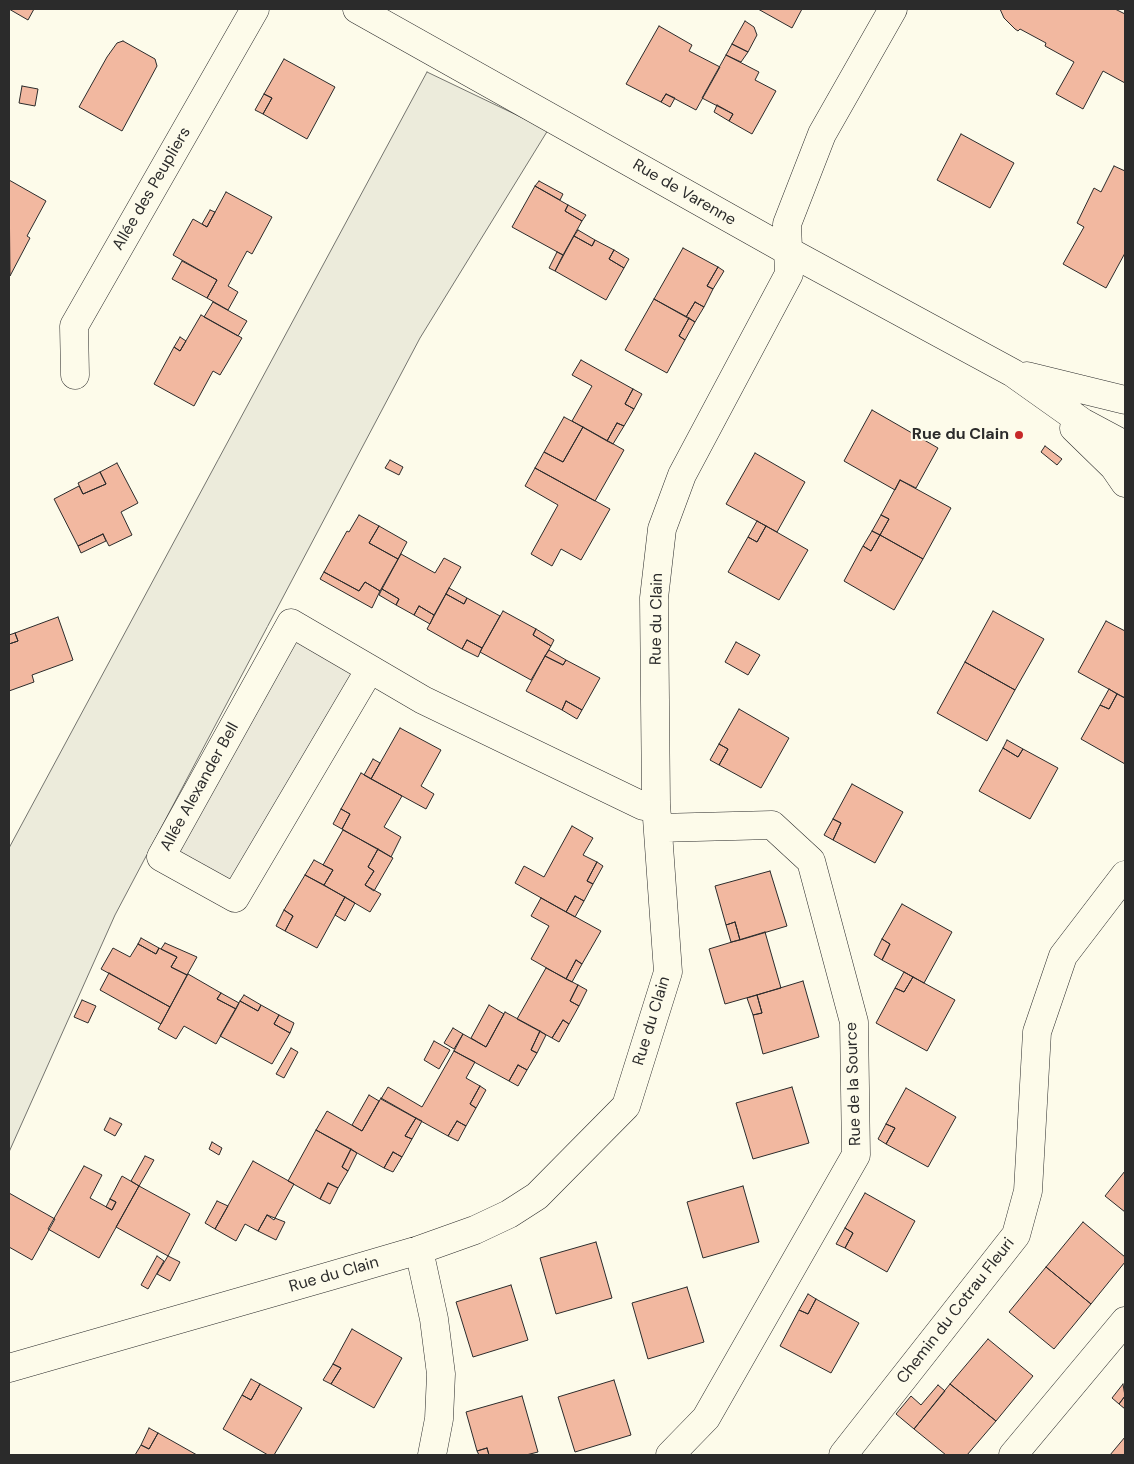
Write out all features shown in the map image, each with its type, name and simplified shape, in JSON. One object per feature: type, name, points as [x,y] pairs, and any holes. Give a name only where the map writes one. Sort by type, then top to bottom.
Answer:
[{"type":"street","name":"Allée des Peupliers","points":[[75,375],[74,326],[255,9]]},
{"type":"street","name":"Rue de Varenne","points":[[357,9],[788,251],[1013,373],[1082,422],[1125,446]]},
{"type":"street","name":"Rue du Clain","points":[[9,1368],[419,1250],[475,1230],[509,1214],[537,1196],[626,1106],[668,972],[657,816],[654,598],[662,529],[682,475],[789,274],[787,224],[822,134],[893,9]]},
{"type":"street","name":"Rue de Varenne","points":[[1013,373],[1125,400]]},
{"type":"street","name":"Rue de Varenne","points":[[1013,373],[1095,448],[1125,483]]},
{"type":"street","name":"Allée Alexander Bell","points":[[370,669],[235,898],[161,857],[291,623],[370,669],[423,700],[643,806],[657,816]]},
{"type":"street","name":"Rue de la Source","points":[[657,816],[772,825],[811,861],[854,1022],[856,1155],[706,1418],[670,1455]]},
{"type":"street","name":"Chemin du Cotrau Fleuri","points":[[843,1455],[1016,1235],[1028,1191],[1037,1032],[1063,956],[1125,875]]},
{"type":"street","points":[[419,1250],[434,1319],[441,1374],[439,1419],[432,1455]]},
{"type":"street","points":[[1014,1455],[1125,1321]]},
{"type":"shaded area","points":[[427,72],[548,130],[420,338],[115,915],[9,1152],[9,848]]},
{"type":"shaded area","points":[[296,637],[356,672],[234,886],[173,851]]},
{"type":"building","points":[[9,9],[34,9],[28,20]]},
{"type":"building","points":[[758,9],[802,9],[792,28]]},
{"type":"building","points":[[1000,9],[1115,9],[1125,14],[1125,83],[1103,71],[1083,109],[1056,94],[1074,62],[1045,46],[1046,43],[1020,29],[1018,31],[1015,29],[1004,18]]},
{"type":"building","points":[[745,21],[754,27],[757,35],[748,52],[732,44]]},
{"type":"building","points":[[659,26],[692,45],[689,51],[720,67],[696,110],[666,94],[661,102],[626,84]]},
{"type":"building","points":[[123,41],[155,59],[157,66],[122,131],[79,107],[107,57],[117,43]]},
{"type":"building","points":[[732,44],[748,52],[741,62],[726,55]]},
{"type":"building","points":[[726,55],[759,72],[755,80],[776,91],[752,134],[729,121],[733,114],[702,98]]},
{"type":"building","points":[[284,59],[335,87],[307,139],[263,114],[272,98],[264,94]]},
{"type":"building","points":[[22,86],[38,89],[35,106],[19,103]]},
{"type":"building","points":[[264,94],[272,98],[263,114],[255,110]]},
{"type":"building","points":[[666,94],[675,98],[670,107],[661,102]]},
{"type":"building","points":[[717,105],[733,114],[729,121],[714,112]]},
{"type":"building","points":[[961,134],[1014,163],[990,208],[937,180]]},
{"type":"building","points":[[1114,166],[1125,171],[1125,253],[1106,288],[1063,264],[1084,227],[1077,223],[1094,188],[1101,192]]},
{"type":"building","points":[[9,180],[46,201],[27,236],[30,238],[10,276]]},
{"type":"building","points":[[539,181],[563,194],[560,200],[535,186]]},
{"type":"building","points":[[535,186],[568,205],[565,211],[582,221],[563,255],[512,227]]},
{"type":"building","points":[[226,192],[272,217],[252,254],[247,251],[228,286],[238,292],[228,310],[207,298],[217,280],[173,255],[193,219],[207,227]]},
{"type":"building","points":[[568,205],[586,215],[582,221],[565,211]]},
{"type":"building","points":[[210,210],[215,212],[207,227],[202,224]]},
{"type":"building","points":[[578,230],[595,240],[592,246],[574,236]]},
{"type":"building","points":[[574,236],[592,246],[595,240],[614,250],[609,259],[624,268],[606,300],[555,271]]},
{"type":"building","points":[[683,248],[718,267],[707,286],[713,289],[704,307],[695,302],[686,317],[654,299]]},
{"type":"building","points":[[614,250],[629,259],[624,268],[609,259]]},
{"type":"building","points":[[557,252],[563,255],[555,271],[549,268]]},
{"type":"building","points":[[182,261],[217,280],[207,298],[172,279]]},
{"type":"building","points":[[718,267],[724,271],[713,289],[707,286]]},
{"type":"building","points":[[654,299],[689,318],[679,336],[685,340],[667,373],[625,350]]},
{"type":"building","points":[[213,302],[247,321],[238,336],[204,317]]},
{"type":"building","points":[[695,302],[704,307],[695,322],[686,317]]},
{"type":"building","points":[[201,315],[242,338],[220,375],[213,371],[194,406],[154,384],[174,347],[180,351]]},
{"type":"building","points":[[689,318],[695,322],[685,340],[679,336]]},
{"type":"building","points":[[180,337],[186,341],[180,351],[174,347]]},
{"type":"building","points":[[581,360],[633,389],[625,404],[634,409],[624,426],[617,423],[607,441],[572,421],[592,386],[572,375]]},
{"type":"building","points":[[633,389],[642,394],[634,409],[625,404]]},
{"type":"building","points":[[872,410],[938,448],[916,488],[900,480],[895,490],[844,461]]},
{"type":"building","points":[[564,417],[583,427],[563,462],[544,452]]},
{"type":"building","points":[[617,423],[624,426],[613,444],[607,441]]},
{"type":"building","points":[[583,427],[624,450],[595,501],[535,468],[544,452],[563,462]]},
{"type":"building","points":[[1045,446],[1062,459],[1057,465],[1041,452]]},
{"type":"building","points":[[755,453],[805,482],[777,532],[726,504]]},
{"type":"building","points":[[390,460],[403,467],[399,475],[385,468]]},
{"type":"building","points":[[117,463],[138,503],[121,512],[132,535],[109,546],[103,534],[78,546],[54,499],[79,486],[83,494],[106,484],[100,472]]},
{"type":"building","points":[[535,468],[610,509],[581,560],[561,549],[552,566],[531,554],[558,505],[525,486]]},
{"type":"building","points":[[100,472],[106,484],[83,494],[78,483]]},
{"type":"building","points":[[900,480],[951,508],[923,559],[880,535],[889,519],[881,515]]},
{"type":"building","points":[[359,515],[379,526],[369,543],[398,559],[380,591],[365,582],[359,591],[324,572],[347,531],[349,532]]},
{"type":"building","points":[[881,515],[889,519],[880,535],[872,531]]},
{"type":"building","points":[[757,521],[766,526],[757,542],[748,537]]},
{"type":"building","points":[[379,526],[407,542],[398,559],[369,543]]},
{"type":"building","points":[[766,526],[808,550],[779,600],[728,572],[748,537],[757,542]]},
{"type":"building","points":[[872,531],[880,535],[871,551],[863,546]]},
{"type":"building","points":[[103,534],[106,541],[81,553],[78,546]]},
{"type":"building","points":[[880,535],[923,559],[894,610],[844,581],[863,546],[871,551]]},
{"type":"building","points":[[401,554],[435,573],[444,558],[461,567],[434,615],[419,606],[414,615],[396,605],[399,599],[382,589]]},
{"type":"building","points":[[324,572],[359,591],[365,582],[380,591],[372,608],[320,579]]},
{"type":"building","points":[[449,588],[467,598],[464,604],[446,594]]},
{"type":"building","points":[[382,589],[399,599],[396,605],[379,595]]},
{"type":"building","points":[[446,594],[464,604],[467,598],[500,616],[482,648],[467,640],[462,649],[427,629]]},
{"type":"building","points":[[419,606],[434,615],[430,624],[414,615]]},
{"type":"building","points":[[503,611],[536,629],[533,635],[551,646],[531,680],[480,652]]},
{"type":"building","points":[[993,611],[1044,639],[1015,690],[965,662]]},
{"type":"building","points":[[58,617],[73,660],[32,675],[34,682],[9,691],[9,644],[18,641],[15,633]]},
{"type":"building","points":[[1106,621],[1125,631],[1125,698],[1078,672]]},
{"type":"building","points":[[536,629],[554,640],[551,646],[533,635]]},
{"type":"building","points":[[15,633],[18,641],[9,644],[9,635]]},
{"type":"building","points":[[467,640],[482,648],[478,657],[462,649]]},
{"type":"building","points":[[736,642],[760,655],[748,675],[725,662]]},
{"type":"building","points":[[549,650],[566,660],[563,665],[545,656]]},
{"type":"building","points":[[545,656],[563,665],[566,660],[600,678],[582,710],[566,701],[562,710],[526,691]]},
{"type":"building","points":[[965,662],[1015,690],[987,741],[937,713]]},
{"type":"building","points":[[1109,689],[1117,694],[1109,709],[1100,705]]},
{"type":"building","points":[[1117,694],[1125,698],[1125,764],[1081,739],[1100,705],[1109,709]]},
{"type":"building","points":[[566,701],[582,710],[577,719],[562,710]]},
{"type":"building","points":[[739,709],[789,738],[761,788],[719,765],[728,749],[719,744]]},
{"type":"building","points":[[400,728],[441,750],[421,786],[434,794],[426,809],[371,779]]},
{"type":"building","points":[[1007,740],[1023,749],[1018,757],[1003,748]]},
{"type":"building","points":[[719,744],[728,749],[719,765],[710,760]]},
{"type":"building","points":[[1003,748],[1018,757],[1023,749],[1058,768],[1030,819],[979,791]]},
{"type":"building","points":[[373,759],[380,763],[371,779],[364,775]]},
{"type":"building","points":[[361,773],[402,796],[384,827],[401,837],[391,857],[342,829],[350,814],[341,809]]},
{"type":"building","points":[[852,784],[903,812],[875,863],[833,840],[841,823],[833,819]]},
{"type":"building","points":[[341,809],[350,814],[342,829],[333,824]]},
{"type":"building","points":[[833,819],[841,823],[833,840],[824,835]]},
{"type":"building","points":[[572,826],[593,838],[583,855],[597,862],[587,881],[593,884],[584,901],[575,896],[566,912],[515,883],[524,866],[544,877]]},
{"type":"building","points":[[343,830],[378,849],[368,867],[374,871],[365,885],[381,894],[370,912],[324,885],[333,870],[323,865]]},
{"type":"building","points":[[378,849],[393,858],[374,891],[365,885],[374,871],[368,867]]},
{"type":"building","points":[[314,860],[333,870],[324,885],[305,875]]},
{"type":"building","points":[[597,862],[603,866],[593,884],[587,881]]},
{"type":"building","points":[[770,871],[787,926],[740,940],[735,922],[726,925],[715,886]]},
{"type":"building","points":[[305,875],[345,897],[317,948],[285,931],[293,916],[284,910]]},
{"type":"building","points":[[575,896],[584,901],[575,917],[566,912]]},
{"type":"building","points":[[345,897],[355,903],[345,921],[335,915]]},
{"type":"building","points":[[541,898],[601,931],[582,964],[576,960],[566,979],[531,959],[549,926],[531,916]]},
{"type":"building","points":[[902,904],[952,932],[924,983],[882,960],[890,944],[882,939]]},
{"type":"building","points":[[284,910],[293,916],[285,931],[276,926]]},
{"type":"building","points":[[735,922],[740,940],[731,942],[726,925]]},
{"type":"building","points":[[765,932],[781,988],[725,1004],[709,949]]},
{"type":"building","points":[[141,938],[159,948],[156,954],[138,944]]},
{"type":"building","points":[[882,939],[890,944],[882,960],[874,955]]},
{"type":"building","points":[[165,943],[197,957],[187,975],[171,967],[177,957],[161,949]]},
{"type":"building","points":[[138,944],[156,954],[159,948],[177,957],[171,967],[187,975],[170,1007],[101,969],[113,948],[130,957]]},
{"type":"building","points":[[576,960],[582,964],[572,982],[566,979]]},
{"type":"building","points":[[546,968],[578,985],[570,1001],[579,1006],[569,1024],[563,1020],[552,1038],[517,1019]]},
{"type":"building","points":[[904,972],[913,977],[904,992],[895,988]]},
{"type":"building","points":[[109,973],[170,1007],[161,1024],[100,990]]},
{"type":"building","points":[[188,974],[221,993],[217,999],[236,1009],[216,1044],[184,1026],[176,1039],[158,1029]]},
{"type":"building","points":[[913,977],[955,1000],[927,1051],[876,1023],[895,988],[904,992]]},
{"type":"building","points":[[803,981],[819,1037],[763,1054],[753,1015],[762,1013],[757,995]]},
{"type":"building","points":[[578,985],[587,990],[579,1006],[570,1001]]},
{"type":"building","points":[[221,993],[239,1003],[236,1009],[217,999]]},
{"type":"building","points":[[244,995],[261,1005],[258,1011],[240,1001]]},
{"type":"building","points":[[757,995],[762,1013],[753,1015],[747,998]]},
{"type":"building","points":[[82,1000],[96,1006],[88,1023],[74,1017]]},
{"type":"building","points":[[240,1001],[258,1011],[261,1005],[279,1015],[274,1024],[290,1033],[272,1064],[220,1036]]},
{"type":"building","points":[[489,1005],[504,1014],[486,1047],[471,1038]]},
{"type":"building","points":[[505,1012],[540,1031],[531,1050],[537,1053],[527,1070],[518,1065],[509,1081],[454,1051],[463,1034],[486,1047]]},
{"type":"building","points":[[279,1015],[294,1023],[290,1033],[274,1024]]},
{"type":"building","points":[[563,1020],[569,1024],[559,1042],[552,1038]]},
{"type":"building","points":[[453,1028],[463,1034],[454,1049],[444,1043]]},
{"type":"building","points":[[540,1031],[546,1035],[537,1053],[531,1050]]},
{"type":"building","points":[[434,1041],[450,1050],[439,1069],[424,1060]]},
{"type":"building","points":[[291,1048],[298,1052],[284,1078],[276,1074]]},
{"type":"building","points":[[454,1051],[475,1062],[466,1078],[480,1086],[470,1104],[476,1108],[466,1126],[457,1121],[448,1136],[381,1099],[388,1087],[422,1107]]},
{"type":"building","points":[[518,1065],[527,1070],[518,1086],[509,1081]]},
{"type":"building","points":[[480,1086],[486,1090],[476,1108],[470,1104]]},
{"type":"building","points":[[792,1087],[809,1143],[753,1159],[736,1103]]},
{"type":"building","points":[[906,1088],[956,1117],[928,1167],[886,1144],[895,1128],[886,1124]]},
{"type":"building","points":[[369,1095],[379,1101],[362,1131],[352,1125]]},
{"type":"building","points":[[381,1098],[416,1118],[405,1136],[412,1139],[402,1157],[393,1152],[384,1168],[316,1130],[327,1111],[362,1131]]},
{"type":"building","points":[[110,1118],[122,1124],[115,1136],[104,1130]]},
{"type":"building","points":[[416,1118],[422,1121],[412,1139],[405,1136]]},
{"type":"building","points":[[457,1121],[466,1126],[458,1141],[448,1136]]},
{"type":"building","points":[[886,1124],[895,1128],[886,1144],[878,1139]]},
{"type":"building","points":[[316,1130],[351,1149],[342,1167],[348,1171],[338,1188],[328,1183],[320,1199],[288,1181]]},
{"type":"building","points":[[212,1142],[222,1148],[219,1155],[209,1149]]},
{"type":"building","points":[[351,1149],[357,1153],[348,1171],[342,1167]]},
{"type":"building","points":[[393,1152],[402,1157],[393,1172],[384,1168]]},
{"type":"building","points":[[145,1156],[154,1160],[139,1186],[131,1181]]},
{"type":"building","points":[[253,1161],[294,1184],[274,1220],[267,1215],[258,1231],[245,1224],[236,1241],[215,1229]]},
{"type":"building","points":[[84,1166],[102,1175],[90,1198],[112,1210],[116,1202],[110,1199],[122,1176],[139,1186],[99,1258],[48,1229]]},
{"type":"building","points":[[1125,1171],[1125,1212],[1105,1196]]},
{"type":"building","points":[[328,1183],[338,1188],[330,1204],[320,1199]]},
{"type":"building","points":[[139,1186],[190,1214],[168,1256],[116,1227]]},
{"type":"building","points":[[743,1186],[759,1242],[703,1258],[687,1202]]},
{"type":"building","points":[[9,1193],[55,1219],[32,1260],[9,1247]]},
{"type":"building","points":[[865,1193],[915,1221],[887,1272],[845,1248],[853,1233],[845,1228]]},
{"type":"building","points":[[110,1199],[116,1202],[112,1210],[106,1207]]},
{"type":"building","points":[[217,1201],[228,1206],[215,1229],[205,1223]]},
{"type":"building","points":[[267,1215],[285,1222],[276,1240],[258,1231]]},
{"type":"building","points":[[1083,1222],[1125,1257],[1125,1262],[1091,1304],[1046,1267]]},
{"type":"building","points":[[845,1228],[853,1233],[845,1248],[836,1244]]},
{"type":"building","points":[[596,1242],[612,1298],[556,1314],[540,1258]]},
{"type":"building","points":[[157,1256],[164,1261],[148,1289],[141,1285]]},
{"type":"building","points":[[168,1256],[180,1262],[170,1281],[157,1274]]},
{"type":"building","points":[[1046,1267],[1091,1304],[1054,1349],[1009,1312]]},
{"type":"building","points":[[511,1285],[528,1340],[473,1357],[456,1302]]},
{"type":"building","points":[[687,1287],[704,1342],[648,1359],[632,1303]]},
{"type":"building","points":[[808,1294],[816,1299],[808,1314],[799,1310]]},
{"type":"building","points":[[816,1299],[859,1323],[831,1373],[780,1346],[799,1310],[808,1314]]},
{"type":"building","points":[[352,1329],[402,1358],[374,1408],[331,1384],[341,1368],[333,1364]]},
{"type":"building","points":[[988,1339],[1033,1376],[996,1421],[950,1384]]},
{"type":"building","points":[[333,1364],[341,1368],[331,1384],[323,1380]]},
{"type":"building","points":[[251,1379],[260,1384],[251,1400],[242,1395]]},
{"type":"building","points":[[614,1380],[631,1435],[575,1452],[558,1397]]},
{"type":"building","points":[[260,1384],[302,1408],[274,1455],[268,1455],[223,1429],[242,1395],[251,1400]]},
{"type":"building","points":[[950,1384],[996,1421],[967,1455],[946,1455],[914,1429]]},
{"type":"building","points":[[1123,1384],[1125,1396],[1119,1404],[1112,1398]]},
{"type":"building","points":[[938,1385],[945,1391],[914,1429],[896,1414],[911,1396],[921,1405]]},
{"type":"building","points":[[522,1396],[538,1452],[526,1455],[489,1455],[487,1448],[477,1451],[466,1412]]},
{"type":"building","points":[[1125,1396],[1125,1409],[1119,1404]]},
{"type":"building","points":[[149,1428],[158,1433],[149,1449],[141,1445]]},
{"type":"building","points":[[158,1433],[197,1455],[135,1455],[141,1445],[149,1449]]},
{"type":"building","points":[[1125,1437],[1125,1455],[1110,1455]]},
{"type":"building","points":[[487,1448],[489,1455],[479,1455],[477,1451]]},
{"type":"place","name":"Rue du Clain","points":[[1019,435]]}]
